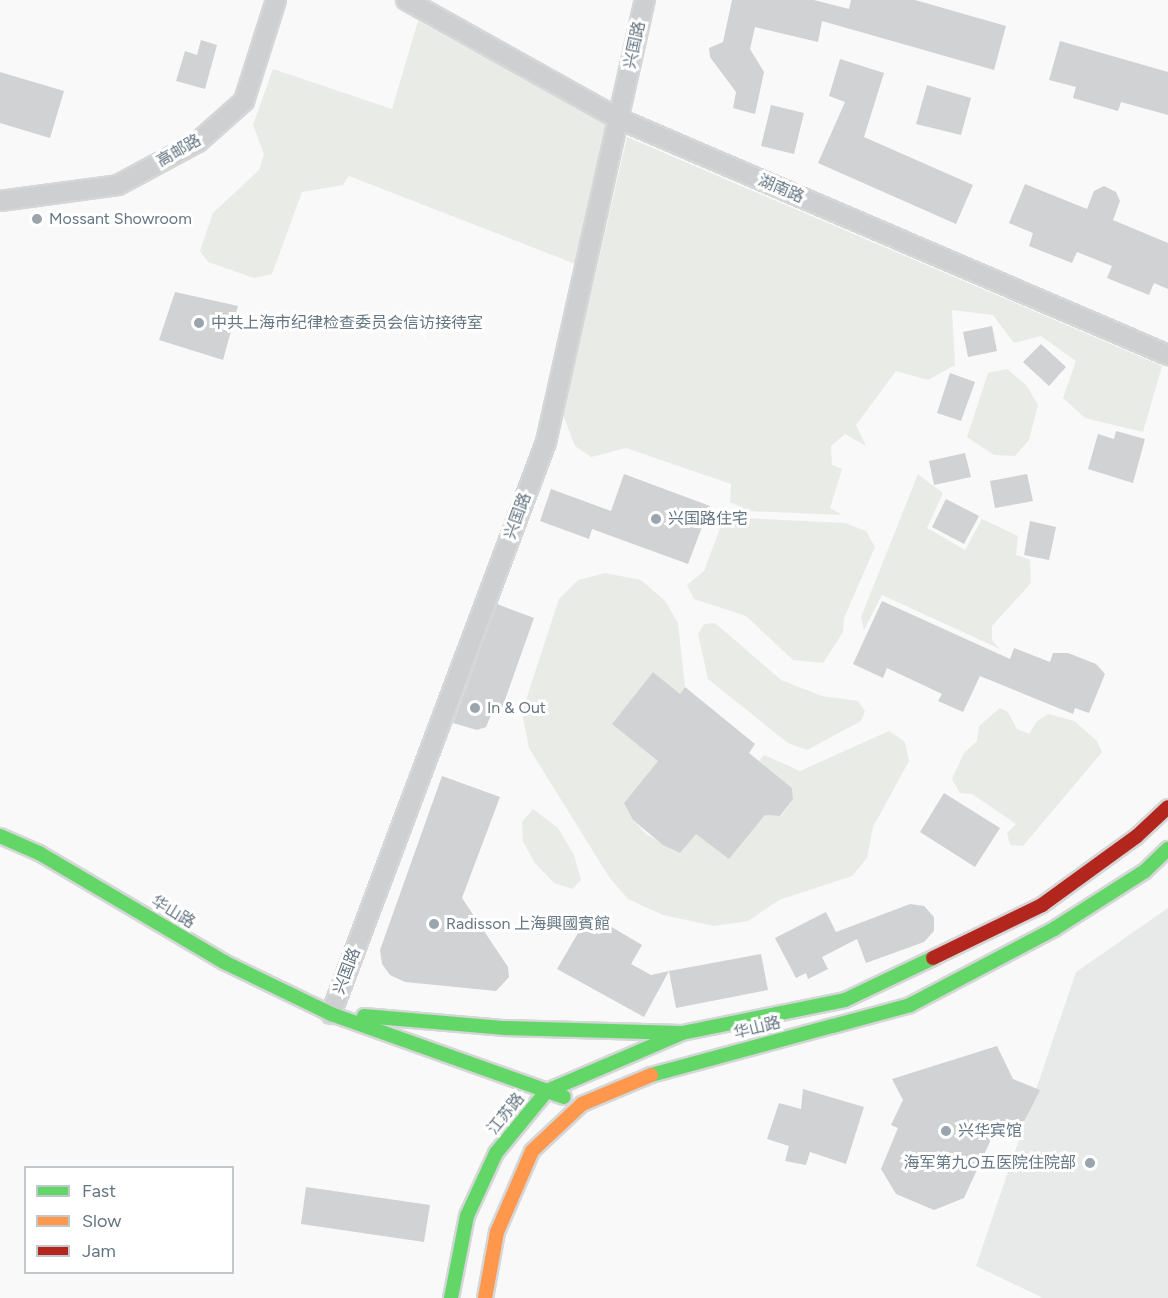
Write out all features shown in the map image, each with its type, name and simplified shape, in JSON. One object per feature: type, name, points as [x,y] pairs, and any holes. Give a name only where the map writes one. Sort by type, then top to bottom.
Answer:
[{"type":"main road","name":"华山路","points":[[331,1014],[505,1028],[682,1033],[844,1000],[1042,905],[1137,836],[1168,807]]},
{"type":"main road","name":"华山路","points":[[0,836],[39,853],[224,962],[331,1014],[582,1104],[671,1066],[910,1005],[1054,929],[1145,872],[1168,849]]},
{"type":"main road","name":"江苏路","points":[[451,1298],[467,1216],[496,1153],[547,1091],[682,1033]]},
{"type":"main road","points":[[485,1298],[497,1232],[532,1151],[582,1104]]},
{"type":"street","name":"高邮路","points":[[0,201],[118,185],[206,136],[244,101],[276,0]]},
{"type":"street","name":"湖南路","points":[[406,0],[619,119],[1168,355]]},
{"type":"street","name":"兴国路","points":[[331,1014],[546,442],[645,0]]},
{"type":"shaded area","points":[[418,21],[609,125],[578,265],[349,176],[343,185],[302,192],[272,274],[254,278],[208,262],[200,251],[213,213],[259,170],[264,154],[253,125],[273,69],[392,109]]},
{"type":"shaded area","points":[[627,137],[1162,366],[1143,432],[1085,418],[1063,398],[1076,361],[1041,336],[1014,343],[993,315],[952,310],[955,365],[928,380],[896,371],[856,425],[866,446],[845,434],[831,446],[832,465],[842,469],[830,508],[842,515],[749,511],[730,502],[731,484],[626,448],[591,457],[575,446],[563,415]]},
{"type":"shaded area","points":[[1007,369],[1026,385],[1038,405],[1029,440],[1015,456],[994,455],[967,437],[988,373]]},
{"type":"shaded area","points":[[918,474],[943,493],[927,528],[965,550],[982,519],[1018,536],[1016,555],[1030,560],[1031,583],[992,626],[992,640],[1000,649],[882,595],[864,630],[861,617]]},
{"type":"shaded area","points":[[736,513],[744,518],[845,523],[866,531],[875,547],[844,618],[843,632],[823,663],[793,660],[746,616],[694,599],[687,585],[704,571],[725,515]]},
{"type":"shaded area","points":[[605,573],[641,580],[665,601],[678,623],[685,687],[680,694],[653,672],[658,761],[624,803],[633,820],[646,834],[680,853],[696,833],[729,859],[765,815],[781,816],[793,799],[792,788],[759,761],[764,755],[800,771],[889,731],[905,742],[909,761],[873,827],[867,858],[852,876],[779,900],[748,921],[714,926],[663,915],[628,899],[609,877],[529,748],[522,712],[559,599],[578,580]]},
{"type":"shaded area","points":[[715,623],[781,680],[822,696],[858,701],[865,711],[861,721],[807,750],[788,743],[708,679],[698,634],[704,624]]},
{"type":"shaded area","points":[[1000,708],[1008,712],[1017,729],[1029,734],[1037,721],[1048,714],[1074,721],[1097,741],[1102,752],[1023,846],[1010,845],[1007,833],[1016,824],[972,794],[960,793],[952,779],[964,753],[977,741],[979,726]]},
{"type":"shaded area","points":[[533,809],[558,828],[574,855],[581,880],[572,889],[554,883],[534,862],[523,841],[522,822]]},
{"type":"shaded area","name":"海军第九O五医院住院部","points":[[1168,908],[1168,1298],[1043,1298],[976,1266],[1076,972]]},
{"type":"building","points":[[732,0],[814,0],[849,9],[851,0],[915,0],[1006,26],[994,70],[822,21],[818,42],[755,27],[750,49],[764,72],[755,114],[733,108],[736,92],[710,57],[709,48],[723,42]]},
{"type":"building","points":[[201,40],[217,45],[205,89],[176,81],[185,51],[197,55]]},
{"type":"building","points":[[1060,41],[1168,72],[1168,115],[1121,102],[1118,111],[1073,98],[1076,87],[1049,80]]},
{"type":"building","points":[[840,59],[884,73],[864,137],[973,185],[956,224],[818,163],[845,102],[829,96]]},
{"type":"building","points":[[0,72],[64,91],[50,138],[0,123]]},
{"type":"building","points":[[927,85],[971,98],[961,135],[916,124]]},
{"type":"building","points":[[771,105],[804,113],[794,154],[761,146]]},
{"type":"building","points":[[1025,184],[1087,209],[1094,191],[1104,186],[1116,192],[1120,201],[1113,220],[1168,243],[1168,289],[1154,283],[1149,295],[1107,278],[1112,266],[1077,252],[1072,263],[1029,246],[1033,233],[1009,223]]},
{"type":"building","name":"中共上海市纪律检查委员会信访接待室","points":[[175,292],[238,306],[223,360],[159,340]]},
{"type":"building","points":[[992,326],[997,351],[968,357],[963,332]]},
{"type":"building","points":[[1041,344],[1066,367],[1049,386],[1023,362]]},
{"type":"building","points":[[950,373],[975,382],[961,421],[937,413]]},
{"type":"building","points":[[1116,431],[1145,439],[1133,483],[1088,469],[1098,434],[1114,439]]},
{"type":"building","points":[[965,453],[971,477],[934,485],[929,461]]},
{"type":"building","name":"兴国路住宅","points":[[624,474],[710,506],[688,564],[592,529],[589,539],[540,521],[551,489],[611,511]]},
{"type":"building","points":[[1027,474],[1033,501],[995,508],[990,481]]},
{"type":"building","points":[[946,499],[979,516],[964,544],[932,527]]},
{"type":"building","points":[[1030,521],[1056,527],[1049,560],[1024,555]]},
{"type":"building","points":[[882,601],[1010,659],[1014,648],[1050,662],[1053,653],[1068,653],[1096,664],[1105,674],[1089,713],[1075,708],[1073,714],[980,676],[963,712],[938,701],[942,694],[887,668],[883,678],[853,664]]},
{"type":"building","points":[[497,604],[534,618],[501,711],[494,708],[486,727],[477,730],[453,723]]},
{"type":"building","points":[[653,672],[680,694],[685,687],[755,744],[749,753],[792,788],[793,799],[780,816],[765,815],[729,859],[696,834],[680,853],[663,845],[633,820],[624,803],[658,761],[612,724]]},
{"type":"building","name":"Radisson 上海興國賓館","points":[[442,776],[500,797],[462,898],[508,967],[509,977],[496,991],[405,982],[390,975],[382,964],[380,950]]},
{"type":"building","points":[[944,793],[1000,828],[975,867],[920,832]]},
{"type":"building","points":[[910,904],[924,906],[934,917],[934,931],[924,942],[866,963],[857,939],[822,957],[828,969],[808,979],[806,973],[796,978],[775,938],[826,912],[836,932]]},
{"type":"building","points":[[585,921],[606,933],[610,926],[642,945],[631,964],[651,975],[669,971],[644,1017],[557,969]]},
{"type":"building","points":[[761,954],[768,990],[676,1008],[669,971]]},
{"type":"building","name":"兴华宾馆","points":[[997,1046],[1013,1079],[1040,1090],[1018,1134],[999,1122],[964,1198],[934,1210],[896,1194],[881,1169],[898,1128],[891,1125],[903,1100],[892,1079]]},
{"type":"building","points":[[803,1089],[864,1107],[846,1164],[810,1152],[806,1165],[785,1161],[789,1146],[767,1139],[779,1103],[801,1109]]},
{"type":"building","points":[[306,1187],[430,1205],[424,1242],[301,1224]]},
{"type":"traffic: fast","points":[[0,836],[39,853],[224,962],[331,1014],[564,1097]]},
{"type":"traffic: fast","points":[[651,1075],[910,1005],[1054,929],[1145,871],[1168,849]]},
{"type":"traffic: fast","points":[[451,1298],[467,1216],[496,1153],[547,1091],[682,1033],[845,1000],[933,958]]},
{"type":"traffic: fast","points":[[364,1016],[505,1028],[681,1033]]},
{"type":"traffic: slow","points":[[485,1298],[497,1232],[532,1151],[582,1104],[651,1075]]},
{"type":"traffic: jam","points":[[933,958],[1042,905],[1137,836],[1168,807]]},
{"type":"place","name":"Mossant Showroom","points":[[37,219]]},
{"type":"place","name":"中共上海市纪律检查委员会信访接待室","points":[[199,323]]},
{"type":"place","name":"兴国路住宅","points":[[656,519]]},
{"type":"place","name":"In & Out","points":[[475,708]]},
{"type":"place","name":"Radisson 上海興國賓館","points":[[434,924]]},
{"type":"place","name":"兴华宾馆","points":[[946,1131]]},
{"type":"place","name":"海军第九O五医院住院部","points":[[1090,1163]]}]
